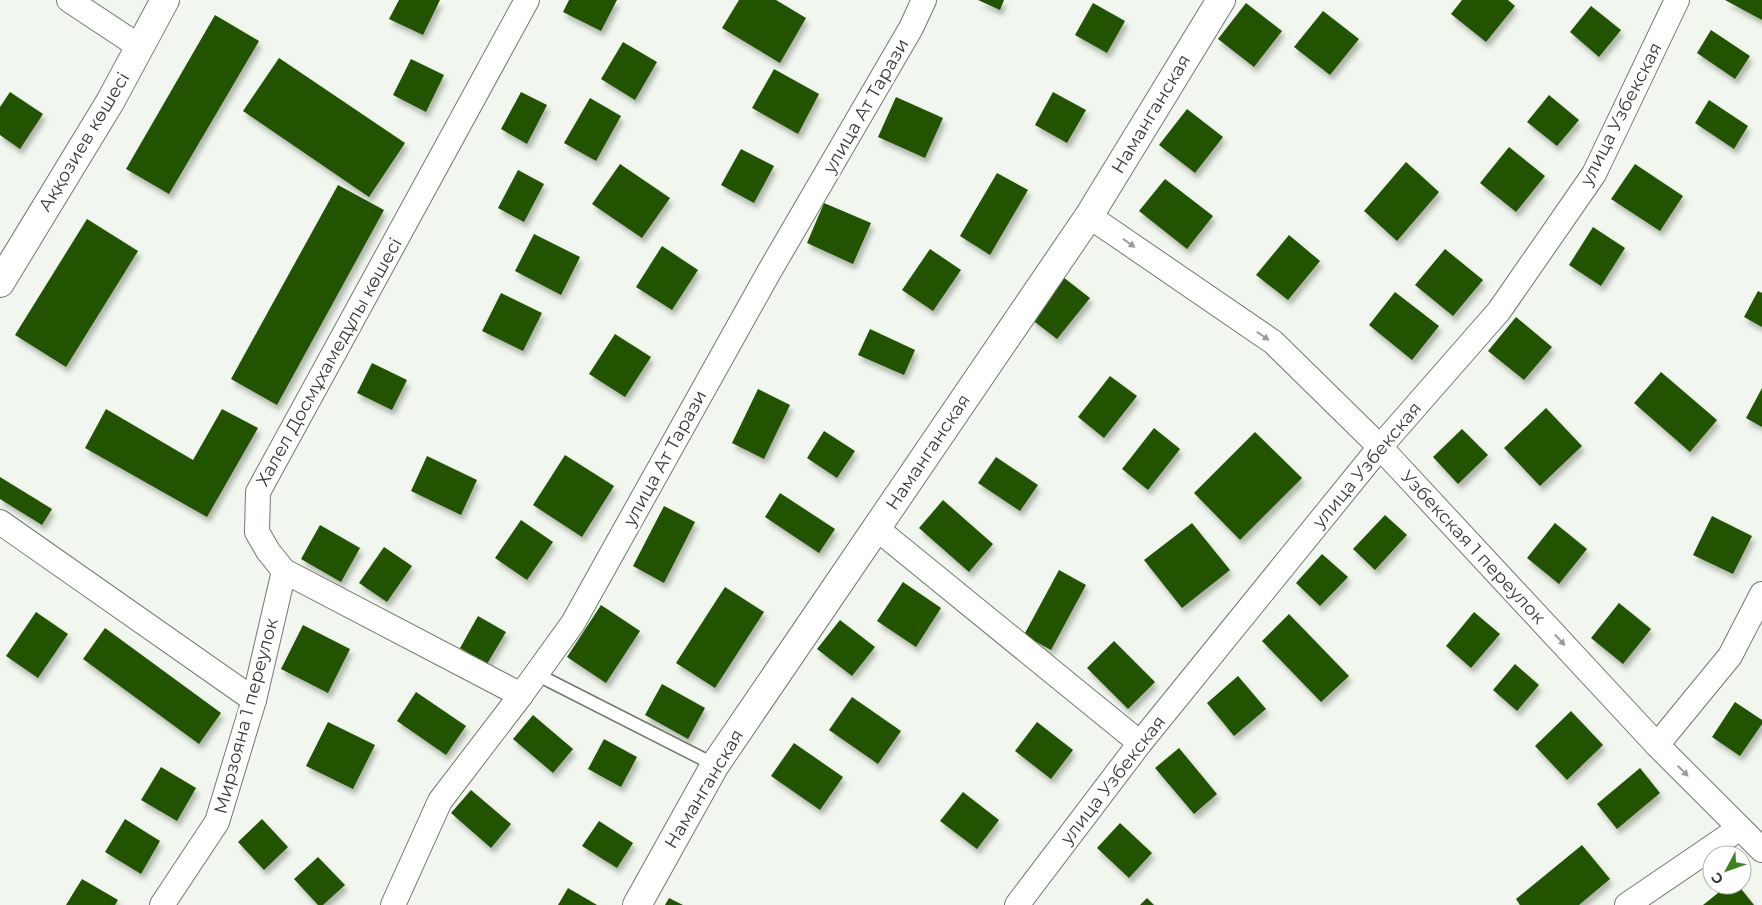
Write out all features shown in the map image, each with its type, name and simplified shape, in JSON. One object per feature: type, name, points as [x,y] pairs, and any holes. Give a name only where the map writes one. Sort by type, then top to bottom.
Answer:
[{"type":"street","points":[[69,0],[140,47]]},
{"type":"street","name":"Аққозиев көшесі","points":[[0,283],[110,102],[165,0]]},
{"type":"street","name":"Халел Досмұхамедұлы көшесі","points":[[521,695],[284,571],[268,551],[257,532],[258,492],[527,0]]},
{"type":"street","name":"улица Ат Тарази","points":[[393,905],[440,801],[573,623],[764,281],[910,28],[924,0]]},
{"type":"street","name":"Наманганская","points":[[637,905],[715,765],[1089,216],[1221,0]]},
{"type":"street","name":"улица Узбекская","points":[[1028,901],[1140,742],[1380,447],[1498,311],[1594,174],[1677,0]]},
{"type":"street","name":"Узбекская 1 переулок","points":[[1089,216],[1273,342],[1380,447],[1657,745],[1762,850]]},
{"type":"street","points":[[0,522],[254,700]]},
{"type":"street","points":[[876,528],[1140,742]]},
{"type":"street","name":"Мирзояна 1 переулок","points":[[162,905],[217,822],[254,700],[284,571]]},
{"type":"street","points":[[1657,745],[1730,656],[1762,594]]},
{"type":"street","points":[[1627,905],[1740,828]]},
{"type":"lane","points":[[536,674],[715,765]]},
{"type":"building","points":[[399,0],[440,0],[423,35],[389,19]]},
{"type":"building","points":[[569,0],[617,0],[601,31],[563,12]]},
{"type":"building","points":[[739,0],[776,0],[806,18],[780,63],[722,28]]},
{"type":"building","points":[[978,0],[1004,0],[1000,10]]},
{"type":"building","points":[[1462,0],[1508,0],[1515,6],[1486,42],[1451,14]]},
{"type":"building","points":[[1725,0],[1762,0],[1762,20]]},
{"type":"building","points":[[1093,3],[1125,21],[1107,53],[1075,35]]},
{"type":"building","points":[[1246,3],[1282,31],[1254,67],[1218,39]]},
{"type":"building","points":[[1591,6],[1621,30],[1599,57],[1570,32]]},
{"type":"building","points":[[1323,11],[1359,39],[1330,75],[1294,47]]},
{"type":"building","points":[[215,15],[259,41],[169,194],[126,169]]},
{"type":"building","points":[[1711,30],[1750,56],[1735,79],[1697,53]]},
{"type":"building","points":[[623,42],[657,62],[635,100],[601,79]]},
{"type":"building","points":[[279,58],[405,143],[369,197],[243,111]]},
{"type":"building","points":[[411,59],[444,75],[426,112],[393,95]]},
{"type":"building","points":[[774,69],[819,94],[798,134],[752,108]]},
{"type":"building","points":[[10,92],[43,114],[20,149],[0,135],[0,107]]},
{"type":"building","points":[[521,92],[547,105],[527,144],[501,129]]},
{"type":"building","points":[[1053,92],[1086,110],[1067,143],[1035,125]]},
{"type":"building","points":[[1549,95],[1579,120],[1557,146],[1527,122]]},
{"type":"building","points":[[896,97],[943,118],[925,158],[878,137]]},
{"type":"building","points":[[590,98],[621,116],[596,161],[564,143]]},
{"type":"building","points":[[1709,100],[1748,126],[1734,149],[1695,123]]},
{"type":"building","points":[[1187,109],[1223,137],[1195,173],[1159,145]]},
{"type":"building","points":[[1509,147],[1545,176],[1516,212],[1480,183]]},
{"type":"building","points":[[741,149],[774,166],[754,203],[721,185]]},
{"type":"building","points":[[1406,162],[1439,192],[1397,241],[1364,211]]},
{"type":"building","points":[[620,164],[670,198],[642,238],[592,204]]},
{"type":"building","points":[[1635,164],[1683,196],[1660,231],[1611,199]]},
{"type":"building","points":[[518,170],[544,184],[524,222],[498,208]]},
{"type":"building","points":[[997,173],[1028,190],[990,255],[960,236]]},
{"type":"building","points":[[1165,179],[1213,216],[1187,249],[1139,211]]},
{"type":"building","points":[[338,185],[384,210],[277,405],[231,379]]},
{"type":"building","points":[[824,203],[871,223],[853,264],[807,243]]},
{"type":"building","points":[[87,219],[138,251],[66,367],[15,335]]},
{"type":"building","points":[[1593,227],[1625,248],[1601,286],[1569,265]]},
{"type":"building","points":[[534,234],[580,257],[561,295],[515,271]]},
{"type":"building","points":[[1289,235],[1320,261],[1288,300],[1256,275]]},
{"type":"building","points":[[662,246],[698,270],[672,310],[636,287]]},
{"type":"building","points":[[930,249],[961,270],[933,311],[902,290]]},
{"type":"building","points":[[1445,249],[1483,280],[1453,316],[1415,285]]},
{"type":"building","points":[[1063,277],[1090,298],[1057,339],[1031,319]]},
{"type":"building","points":[[1758,291],[1762,293],[1762,327],[1744,317]]},
{"type":"building","points":[[1395,292],[1439,326],[1412,360],[1369,325]]},
{"type":"building","points":[[501,293],[542,313],[523,351],[482,331]]},
{"type":"building","points":[[1516,317],[1552,347],[1524,380],[1488,351]]},
{"type":"building","points":[[870,329],[915,350],[904,375],[858,355]]},
{"type":"building","points":[[615,334],[651,357],[625,397],[589,374]]},
{"type":"building","points":[[372,363],[407,380],[392,410],[357,393]]},
{"type":"building","points":[[1661,372],[1717,420],[1690,452],[1634,403]]},
{"type":"building","points":[[1110,376],[1137,396],[1104,438],[1078,417]]},
{"type":"building","points":[[1762,388],[1762,427],[1746,418]]},
{"type":"building","points":[[758,389],[790,405],[764,459],[732,443]]},
{"type":"building","points":[[1546,408],[1582,446],[1540,486],[1504,448]]},
{"type":"building","points":[[106,409],[193,460],[222,409],[258,428],[207,517],[85,448]]},
{"type":"building","points":[[1154,428],[1180,449],[1148,490],[1122,469]]},
{"type":"building","points":[[1462,429],[1488,455],[1458,484],[1433,457]]},
{"type":"building","points":[[824,431],[855,451],[837,478],[807,458]]},
{"type":"building","points":[[1255,432],[1302,478],[1240,540],[1194,493]]},
{"type":"building","points":[[565,455],[614,486],[582,537],[533,505]]},
{"type":"building","points":[[427,456],[477,480],[461,515],[411,491]]},
{"type":"building","points":[[996,457],[1038,485],[1020,511],[978,483]]},
{"type":"building","points":[[0,477],[52,509],[42,525],[0,499]]},
{"type":"building","points":[[780,493],[835,529],[819,553],[765,517]]},
{"type":"building","points":[[943,500],[993,544],[969,572],[919,528]]},
{"type":"building","points":[[664,506],[695,522],[664,583],[633,566]]},
{"type":"building","points":[[1385,515],[1407,535],[1375,570],[1353,549]]},
{"type":"building","points":[[1712,516],[1752,536],[1733,574],[1693,555]]},
{"type":"building","points":[[521,520],[553,542],[527,580],[495,558]]},
{"type":"building","points":[[1192,523],[1230,570],[1182,608],[1144,560]]},
{"type":"building","points":[[1555,523],[1587,549],[1559,584],[1527,558]]},
{"type":"building","points":[[320,525],[360,548],[341,582],[301,559]]},
{"type":"building","points":[[384,547],[412,566],[387,602],[359,583]]},
{"type":"building","points":[[1322,554],[1348,577],[1320,606],[1296,583]]},
{"type":"building","points":[[1059,570],[1086,585],[1051,650],[1024,635]]},
{"type":"building","points":[[903,582],[941,608],[916,647],[877,621]]},
{"type":"building","points":[[725,587],[764,612],[715,688],[676,663]]},
{"type":"building","points":[[1619,603],[1651,629],[1623,664],[1591,638]]},
{"type":"building","points":[[601,605],[640,631],[606,683],[567,657]]},
{"type":"building","points":[[36,612],[68,634],[38,678],[6,656]]},
{"type":"building","points":[[1474,612],[1500,634],[1471,668],[1446,646]]},
{"type":"building","points":[[1289,614],[1349,676],[1321,702],[1262,641]]},
{"type":"building","points":[[478,616],[506,632],[487,664],[460,648]]},
{"type":"building","points":[[840,620],[875,647],[852,676],[817,649]]},
{"type":"building","points":[[303,625],[350,649],[328,693],[281,669]]},
{"type":"building","points":[[105,628],[221,713],[199,744],[83,659]]},
{"type":"building","points":[[1114,641],[1155,682],[1128,709],[1087,668]]},
{"type":"building","points":[[1515,664],[1539,685],[1517,711],[1493,690]]},
{"type":"building","points":[[1238,676],[1266,709],[1234,736],[1207,703]]},
{"type":"building","points":[[662,684],[705,708],[688,739],[645,715]]},
{"type":"building","points":[[416,692],[466,726],[446,755],[397,721]]},
{"type":"building","points":[[852,697],[901,731],[878,764],[829,730]]},
{"type":"building","points":[[1735,702],[1762,720],[1762,724],[1740,756],[1712,737]]},
{"type":"building","points":[[1571,711],[1603,745],[1567,780],[1535,746]]},
{"type":"building","points":[[533,715],[573,749],[553,773],[513,739]]},
{"type":"building","points":[[328,722],[375,745],[353,789],[306,766]]},
{"type":"building","points":[[1037,722],[1073,750],[1051,779],[1015,751]]},
{"type":"building","points":[[604,739],[637,757],[621,787],[588,769]]},
{"type":"building","points":[[794,743],[843,777],[820,810],[771,776]]},
{"type":"building","points":[[1179,748],[1217,794],[1194,814],[1155,768]]},
{"type":"building","points":[[161,767],[196,788],[177,821],[141,800]]},
{"type":"building","points":[[1640,768],[1660,793],[1617,829],[1597,804]]},
{"type":"building","points":[[471,790],[511,824],[491,848],[451,813]]},
{"type":"building","points":[[963,792],[999,820],[977,849],[940,821]]},
{"type":"building","points":[[125,819],[160,841],[141,874],[105,852]]},
{"type":"building","points":[[262,819],[288,847],[264,870],[238,842]]},
{"type":"building","points":[[599,821],[633,843],[617,868],[582,846]]},
{"type":"building","points":[[1120,823],[1152,853],[1129,878],[1097,848]]},
{"type":"building","points":[[1582,845],[1610,879],[1579,905],[1520,905],[1516,899]]},
{"type":"building","points":[[318,857],[345,885],[323,905],[318,905],[294,879]]},
{"type":"building","points":[[82,879],[118,900],[115,905],[66,905]]},
{"type":"building","points":[[568,888],[597,905],[558,905]]},
{"type":"building","points":[[1716,895],[1746,895],[1754,905],[1703,905]]},
{"type":"building","points":[[669,898],[683,905],[665,905]]},
{"type":"building","points":[[1147,898],[1154,905],[1140,905]]}]
